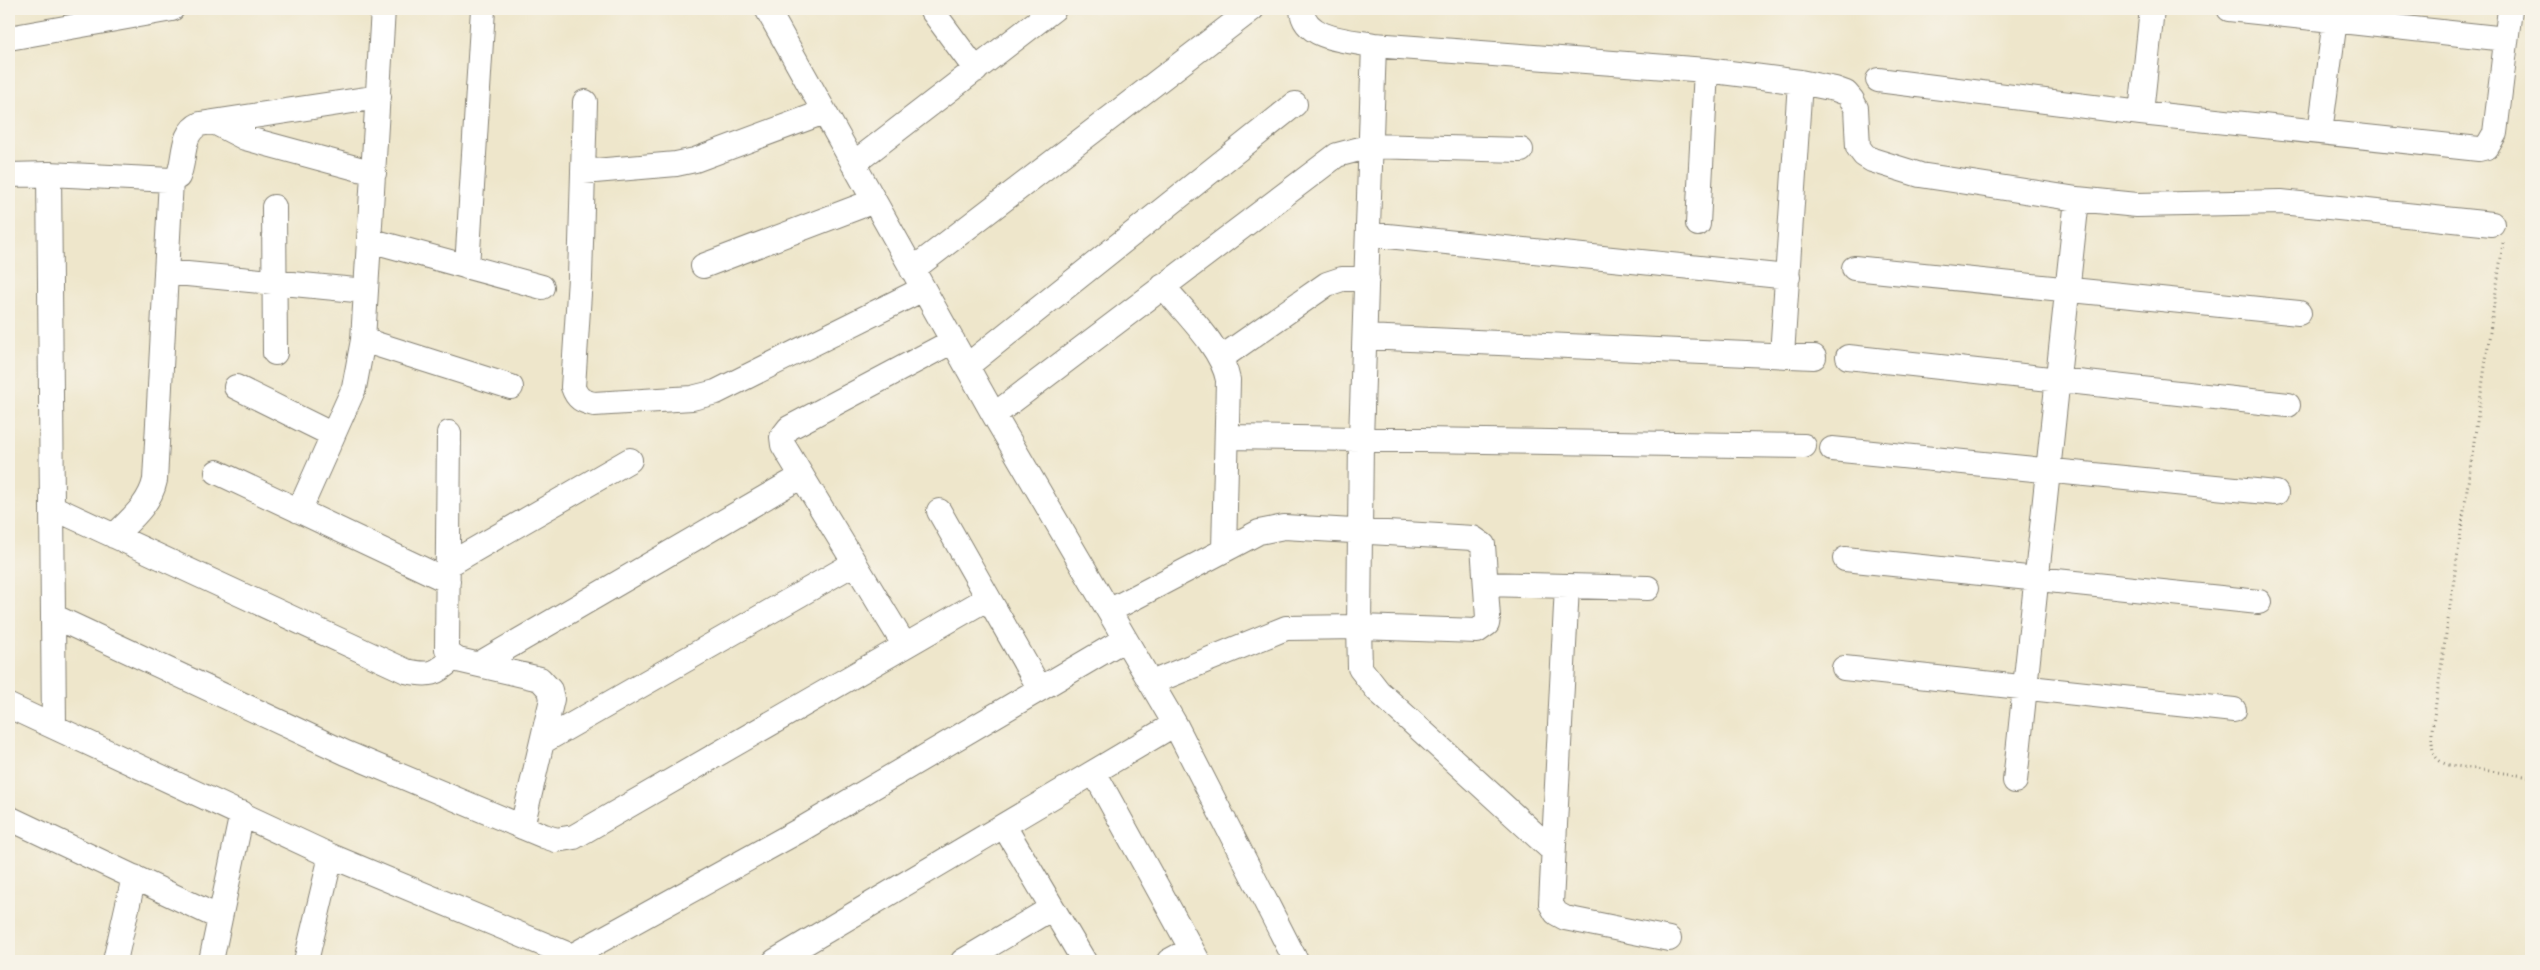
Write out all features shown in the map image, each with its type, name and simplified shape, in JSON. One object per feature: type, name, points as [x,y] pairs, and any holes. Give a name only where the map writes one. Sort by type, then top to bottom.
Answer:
[{"type":"street","points":[[9,38],[172,9]]},
{"type":"street","points":[[299,510],[354,388],[363,340],[383,9]]},
{"type":"street","points":[[467,267],[483,9]]},
{"type":"street","points":[[767,9],[994,415],[1175,724],[1296,961]]},
{"type":"street","points":[[931,9],[976,70]]},
{"type":"street","points":[[853,164],[1054,9]]},
{"type":"street","points":[[585,102],[573,387],[576,396],[583,401],[594,404],[692,398],[716,392],[918,280],[1252,9]]},
{"type":"street","points":[[1302,9],[1308,24],[1315,30],[1334,37],[1374,45],[1706,70],[1800,82],[1840,91],[1852,100],[1856,108],[1858,147],[1872,160],[1920,175],[2077,199],[2137,205],[2281,202],[2317,204],[2492,224]]},
{"type":"street","points":[[2141,113],[2152,9]]},
{"type":"street","points":[[2229,9],[2506,40]]},
{"type":"street","points":[[1878,80],[2141,113],[2479,148],[2487,147],[2496,133],[2510,9]]},
{"type":"street","points":[[2320,132],[2334,20]]},
{"type":"street","points":[[1374,45],[1358,531],[1360,668],[1366,678],[1552,850]]},
{"type":"street","points":[[1698,224],[1706,70]]},
{"type":"street","points":[[1782,355],[1800,82]]},
{"type":"street","points":[[9,175],[49,174],[171,180],[178,177],[181,170],[187,136],[192,128],[214,122],[379,97]]},
{"type":"street","points":[[967,366],[1295,104]]},
{"type":"street","points":[[583,172],[676,164],[711,155],[824,112]]},
{"type":"street","points":[[214,122],[245,138],[374,173]]},
{"type":"street","points":[[994,415],[1321,165],[1338,155],[1371,146],[1521,150]]},
{"type":"street","points":[[49,174],[54,727]]},
{"type":"street","points":[[114,536],[147,502],[152,492],[171,180]]},
{"type":"street","points":[[2016,781],[2077,199]]},
{"type":"street","points":[[702,266],[874,201]]},
{"type":"street","points":[[274,207],[275,353]]},
{"type":"street","points":[[1368,234],[1788,277]]},
{"type":"street","points":[[369,240],[542,287]]},
{"type":"street","points":[[1854,268],[2299,313]]},
{"type":"street","points":[[166,272],[366,291]]},
{"type":"street","points":[[1221,358],[1327,284],[1342,279],[1367,279]]},
{"type":"street","points":[[1163,286],[1221,358],[1228,380],[1224,550]]},
{"type":"street","points":[[1365,338],[1814,357]]},
{"type":"street","points":[[363,340],[511,387]]},
{"type":"street","points":[[905,646],[783,445],[784,432],[953,341]]},
{"type":"street","points":[[1848,357],[2288,405]]},
{"type":"street","points":[[236,387],[333,435]]},
{"type":"street","points":[[449,433],[447,648],[453,658],[540,679],[550,690],[552,699],[522,827]]},
{"type":"street","points":[[1227,437],[1804,446]]},
{"type":"street","points":[[1832,449],[2276,493]]},
{"type":"street","points":[[448,573],[630,460]]},
{"type":"street","points":[[218,472],[299,510],[448,573]]},
{"type":"street","points":[[479,664],[802,476]]},
{"type":"street","points":[[52,508],[406,671],[432,674],[453,658]]},
{"type":"street","points":[[939,511],[1040,689]]},
{"type":"street","points":[[1109,611],[1224,550],[1270,528],[1473,538],[1483,545],[1487,624],[1477,631],[1359,626],[1286,628],[1151,683]]},
{"type":"street","points":[[1846,559],[2259,602]]},
{"type":"street","points":[[542,742],[855,563]]},
{"type":"street","points":[[1486,584],[1648,588]]},
{"type":"street","points":[[1567,586],[1552,850],[1551,904],[1556,913],[1565,918],[1670,939]]},
{"type":"street","points":[[53,616],[346,753],[556,840],[574,837],[988,598]]},
{"type":"street","points":[[9,706],[331,856],[578,959],[1125,639]]},
{"type":"street","points":[[1844,668],[2234,710]]},
{"type":"street","points":[[775,961],[1175,724]]},
{"type":"street","points":[[1094,772],[1195,955],[1169,961]]},
{"type":"street","points":[[211,961],[242,813]]},
{"type":"street","points":[[9,818],[220,918]]},
{"type":"street","points":[[1004,826],[1084,961]]},
{"type":"street","points":[[306,961],[331,856]]},
{"type":"street","points":[[115,961],[134,877]]},
{"type":"street","points":[[963,961],[1052,908]]},
{"type":"path","points":[[2492,224],[2499,228],[2504,239],[2432,730],[2432,750],[2436,759],[2448,765],[2531,777]]}]
